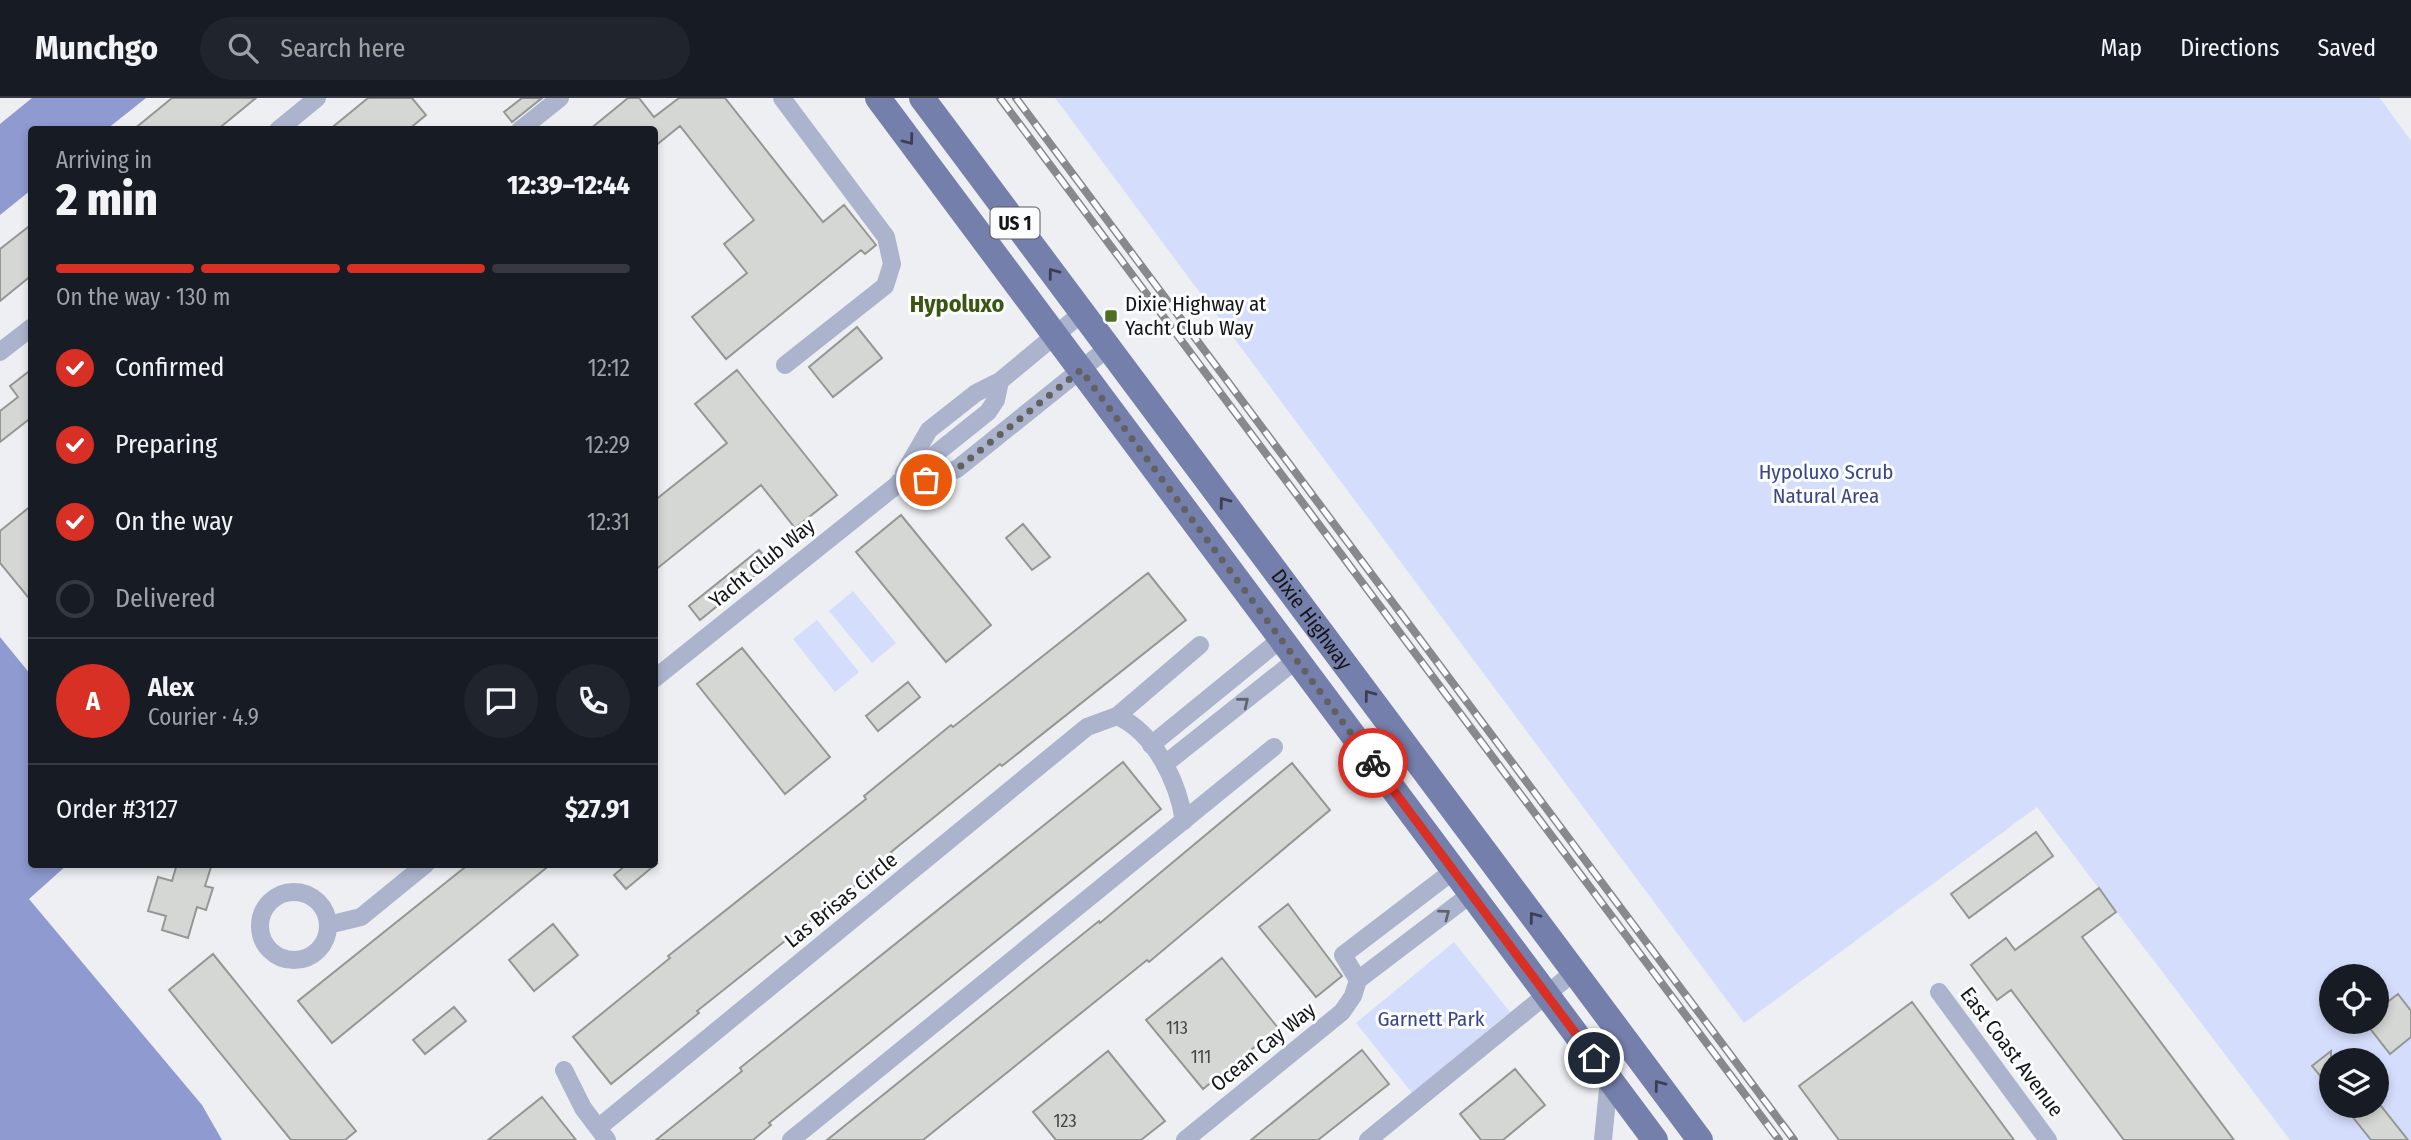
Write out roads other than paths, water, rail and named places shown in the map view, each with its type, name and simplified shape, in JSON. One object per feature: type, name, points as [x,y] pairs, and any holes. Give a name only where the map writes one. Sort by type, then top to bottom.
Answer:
[{"type":"main road","name":"Dixie Highway","points":[[878,98],[1655,1140]]},
{"type":"main road","name":"Dixie Highway","points":[[922,98],[1700,1140]]},
{"type":"street","points":[[283,126],[317,98]]},
{"type":"street","points":[[525,126],[559,98]]},
{"type":"street","points":[[782,98],[886,237],[892,264],[884,286],[785,365]]},
{"type":"street","name":"Yacht Club Way","points":[[899,482],[929,430],[959,406],[1000,381],[1082,313]]},
{"type":"street","points":[[0,352],[28,330]]},
{"type":"street","points":[[899,482],[926,480],[957,469],[1109,347]]},
{"type":"street","name":"Yacht Club Way","points":[[658,677],[988,412],[996,400],[1000,381]]},
{"type":"street","points":[[959,406],[986,447]]},
{"type":"street","name":"Las Brisas Circle","points":[[564,1070],[583,1108],[603,1134],[1087,727],[1117,716],[1200,645]]},
{"type":"street","points":[[1151,745],[1289,650]]},
{"type":"street","points":[[1165,764],[1289,650]]},
{"type":"street","points":[[1117,716],[1131,723],[1165,764],[1176,789],[1184,821]]},
{"type":"street","points":[[791,1140],[1274,747]]},
{"type":"street","points":[[328,925],[361,917],[421,868]]},
{"type":"street","points":[[1358,980],[1343,956],[1453,871]]},
{"type":"street","name":"Ocean Cay Way","points":[[1185,1140],[1342,1012],[1353,996],[1358,980],[1471,894]]},
{"type":"street","points":[[1368,1140],[1574,972]]},
{"type":"street","name":"East Coast Avenue","points":[[1938,992],[2048,1140]]},
{"type":"street","points":[[1603,1140],[1609,1079]]},
{"type":"water","points":[[32,98],[146,98],[111,126],[28,126],[28,192],[0,215],[0,124]]},
{"type":"water","points":[[0,637],[28,671],[28,868],[64,868],[29,899],[202,1105],[222,1140],[0,1140]]},
{"type":"railway","points":[[1000,98],[1779,1140]]},
{"type":"railway","points":[[1016,98],[1794,1140]]},
{"type":"place","name":"Dixie Highway at Yacht Club Way","points":[[1111,316]]},
{"type":"district","name":"Hypoluxo","points":[[957,304]]},
{"type":"park label","name":"Hypoluxo Scrub Natural Area","points":[[1826,484]]},
{"type":"park label","name":"Garnett Park","points":[[1431,1019]]}]
